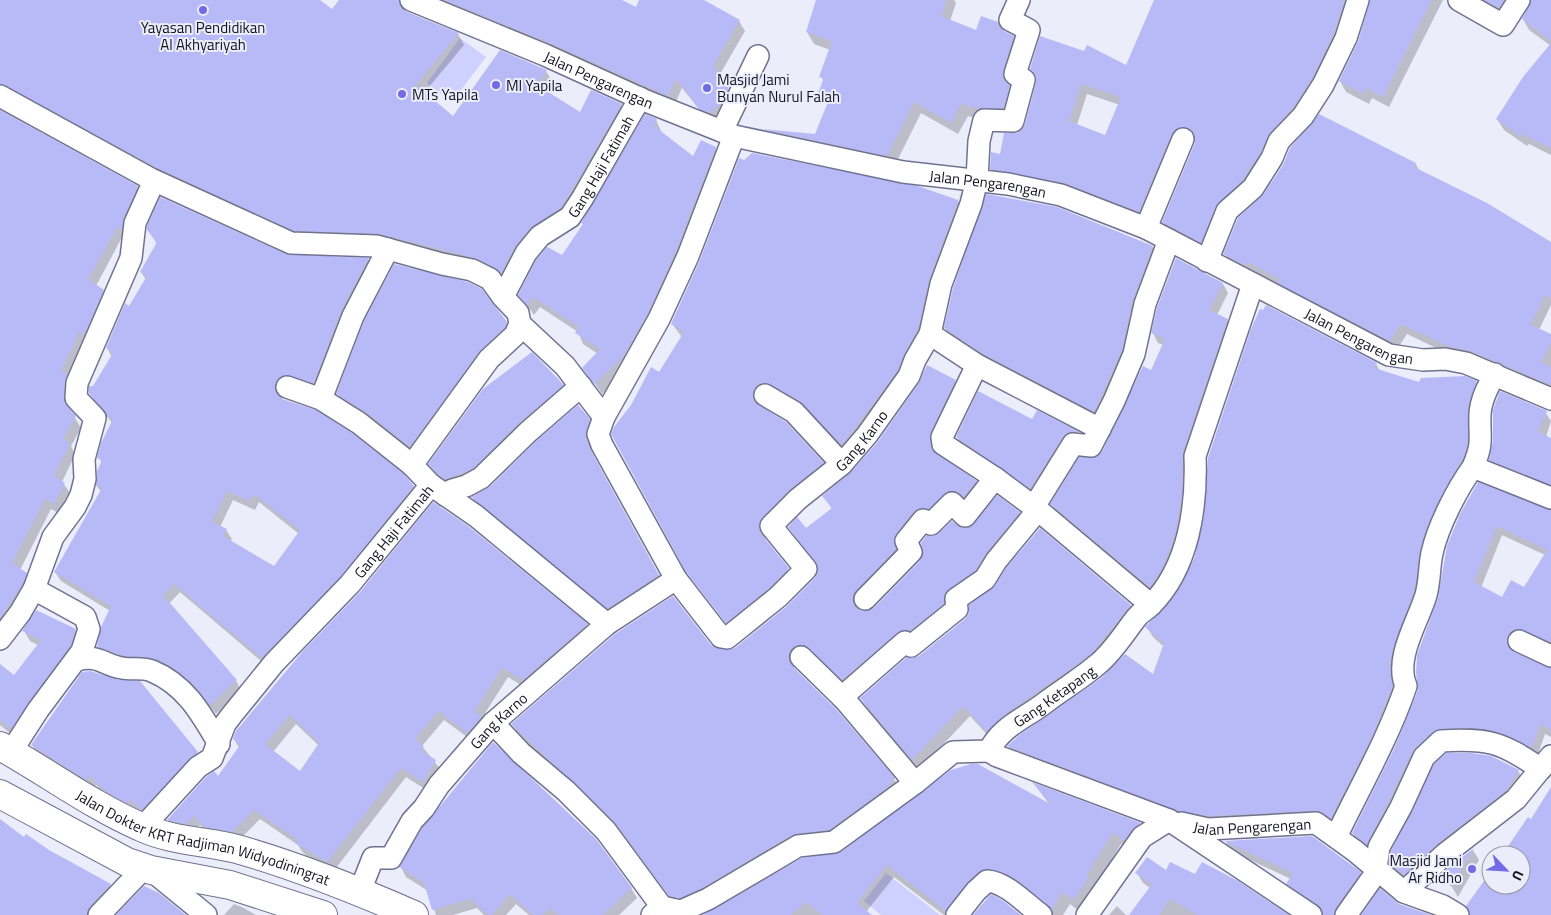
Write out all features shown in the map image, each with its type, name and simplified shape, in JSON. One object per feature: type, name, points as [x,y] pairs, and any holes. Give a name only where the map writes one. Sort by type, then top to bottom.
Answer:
[{"type":"main road","name":"Jalan Dokter KRT Radjiman Widyodiningrat","points":[[6,749],[107,810],[142,828],[235,849],[360,891],[414,915]]},
{"type":"main road","points":[[0,794],[127,862],[147,869],[230,885],[323,915]]},
{"type":"street","name":"Jalan Pengarengan","points":[[411,0],[545,55],[640,98],[728,133],[903,172],[977,180],[1061,194],[1146,228],[1389,355],[1423,360],[1445,359],[1495,374],[1551,399]]},
{"type":"street","name":"Gang Karno","points":[[360,891],[373,858],[391,858],[412,821],[424,808],[439,785],[493,723],[607,624],[676,579],[721,638],[727,638],[749,623],[806,569],[771,526],[798,499],[842,464],[867,435],[909,376],[915,360],[930,334],[942,284],[971,204],[977,180],[979,141],[984,120],[1013,121],[1024,80],[1015,74],[1029,30],[1010,20],[1019,0]]},
{"type":"street","points":[[1206,261],[1227,211],[1253,188],[1272,158],[1279,141],[1302,116],[1324,85],[1346,38],[1358,0]]},
{"type":"street","points":[[1459,0],[1503,25],[1519,0]]},
{"type":"street","points":[[676,579],[602,445],[598,434],[604,417],[659,319],[688,256],[728,133],[758,56]]},
{"type":"street","points":[[0,96],[154,181],[291,243],[341,243],[377,246],[472,270],[490,279],[518,313],[520,324],[565,366],[604,417]]},
{"type":"street","name":"Gang Haji Fatimah","points":[[503,297],[540,236],[570,216],[582,199],[640,98]]},
{"type":"street","points":[[1146,228],[1183,139]]},
{"type":"street","points":[[0,639],[20,613],[34,589],[53,537],[75,507],[81,494],[85,479],[84,459],[95,418],[79,403],[76,388],[131,258],[135,224],[154,181]]},
{"type":"street","points":[[842,698],[905,642],[911,646],[957,609],[956,599],[985,579],[996,560],[1038,510],[1037,502],[1073,444],[1091,446],[1134,354],[1145,304],[1169,240]]},
{"type":"street","points":[[321,399],[353,316],[388,249]]},
{"type":"street","name":"Gang Ketapang","points":[[990,750],[994,740],[1016,722],[1100,663],[1140,612],[1151,605],[1180,560],[1194,504],[1195,456],[1253,284]]},
{"type":"street","name":"Gang Haji Fatimah","points":[[142,828],[198,767],[212,758],[228,720],[274,663],[438,490],[412,465],[489,359],[515,335],[520,324]]},
{"type":"street","points":[[930,334],[977,365],[1100,429]]},
{"type":"street","points":[[977,365],[942,441],[947,447],[995,478],[1038,510],[1151,605]]},
{"type":"street","points":[[1336,837],[1386,740],[1397,713],[1406,686],[1402,675],[1407,649],[1430,582],[1432,552],[1462,481],[1473,467],[1482,447],[1480,413],[1486,390],[1495,374]]},
{"type":"street","points":[[438,490],[452,490],[466,486],[480,478],[528,432],[581,386]]},
{"type":"street","points":[[287,387],[321,399],[359,423],[412,465]]},
{"type":"street","points":[[765,395],[794,412],[842,464]]},
{"type":"street","points":[[1473,467],[1551,498]]},
{"type":"street","points":[[865,599],[912,552],[906,541],[924,520],[931,524],[952,503],[965,516],[995,478]]},
{"type":"street","points":[[438,490],[476,516],[607,624]]},
{"type":"street","points":[[6,749],[77,660],[88,636],[88,622],[85,617],[34,589]]},
{"type":"street","points":[[1519,641],[1551,656]]},
{"type":"street","points":[[801,657],[842,698],[916,783]]},
{"type":"street","points":[[77,660],[93,658],[120,668],[153,672],[178,688],[197,707],[219,744]]},
{"type":"street","points":[[493,723],[521,753],[566,791],[606,831],[657,911],[681,911],[708,899],[798,846],[834,842],[916,783],[953,752],[990,750],[997,756],[1169,820],[1311,915]]},
{"type":"street","points":[[1346,915],[1377,869],[1379,847],[1401,807],[1424,757],[1441,741],[1494,742],[1546,763],[1516,799],[1445,854],[1404,892]]},
{"type":"street","name":"Jalan Pengarengan","points":[[1169,820],[1208,829],[1316,823],[1404,892],[1443,906],[1458,915]]},
{"type":"street","points":[[1087,915],[1142,837],[1169,820]]},
{"type":"street","points":[[99,915],[147,869],[206,915]]},
{"type":"street","points":[[957,915],[976,891],[987,881],[1002,886],[1041,915]]},
{"type":"shaded area","points":[[460,38],[486,57],[452,102],[427,83]]},
{"type":"shaded area","points":[[886,873],[940,915],[881,915],[864,901]]},
{"type":"building","points":[[0,0],[320,0],[332,9],[339,0],[399,0],[401,7],[406,12],[459,33],[416,85],[453,116],[500,50],[547,70],[537,85],[580,112],[591,90],[622,104],[561,208],[530,228],[515,247],[501,273],[496,268],[475,258],[380,234],[294,231],[157,168],[0,84]]},
{"type":"building","points":[[444,0],[622,0],[636,7],[639,0],[704,0],[740,20],[713,66],[729,87],[722,103],[709,113],[699,109],[676,78],[668,96],[550,43]]},
{"type":"building","points":[[816,0],[946,0],[941,16],[976,30],[981,16],[998,22],[1004,31],[1014,36],[1003,71],[1003,79],[1010,85],[1004,108],[979,109],[961,104],[951,123],[914,102],[887,156],[761,129],[815,134],[830,97],[818,93],[824,78],[819,77],[832,41],[806,32]]},
{"type":"building","points":[[1154,0],[1345,0],[1334,33],[1312,79],[1293,108],[1270,133],[1261,152],[1243,180],[1216,206],[1201,243],[1162,222],[1195,143],[1193,132],[1187,127],[1176,129],[1172,134],[1139,212],[1064,183],[990,169],[991,152],[1000,154],[1004,133],[1018,133],[1025,124],[1036,83],[1035,75],[1030,69],[1040,36],[1084,51],[1087,45],[1126,65]],"holes":[[[1081,84],[1121,97],[1105,135],[1069,121]]]},
{"type":"building","points":[[1370,0],[1432,0],[1383,97],[1366,88],[1363,94],[1339,81],[1358,42]]},
{"type":"building","points":[[1484,0],[1504,0],[1499,8]]},
{"type":"building","points":[[1531,0],[1551,0],[1551,41],[1522,19]]},
{"type":"building","points":[[1551,43],[1551,148],[1522,134],[1520,136],[1496,119],[1523,77]]},
{"type":"building","points":[[0,110],[138,186],[124,218],[122,230],[117,228],[88,279],[104,290],[84,335],[79,332],[61,371],[67,374],[64,402],[76,416],[63,439],[70,443],[54,476],[65,483],[54,504],[45,499],[12,563],[27,573],[23,584],[0,618]]},
{"type":"building","points":[[645,114],[657,119],[654,126],[693,156],[701,140],[716,147],[676,251],[648,313],[623,357],[594,384],[582,368],[600,349],[575,333],[579,327],[533,297],[527,305],[518,295],[536,260],[547,247],[562,255],[583,224],[581,223]]},
{"type":"building","points":[[1319,114],[1416,163],[1414,167],[1487,203],[1551,242],[1551,298],[1545,295],[1531,325],[1551,334],[1551,343],[1541,362],[1551,367],[1551,385],[1471,351],[1450,347],[1401,324],[1390,341],[1277,283],[1280,279],[1248,262],[1245,265],[1223,254],[1238,218],[1263,195],[1283,165],[1290,148]]},
{"type":"building","points":[[752,153],[918,186],[958,200],[961,193],[929,280],[918,329],[898,370],[842,445],[800,401],[766,383],[758,384],[754,389],[754,402],[786,422],[824,463],[789,490],[759,522],[761,534],[789,568],[770,588],[726,623],[686,572],[611,434],[614,427],[631,405],[651,367],[659,372],[684,332],[671,324],[700,260],[739,158],[744,160]]},
{"type":"building","points":[[986,194],[1057,207],[1153,246],[1133,300],[1122,350],[1094,412],[983,354],[944,328],[953,288]]},
{"type":"building","points":[[160,197],[286,254],[369,258],[341,311],[314,383],[285,375],[279,378],[275,390],[282,399],[316,410],[352,433],[404,474],[414,486],[341,576],[262,658],[174,584],[163,595],[237,680],[210,705],[192,683],[170,666],[152,658],[124,656],[97,647],[101,627],[111,606],[54,572],[102,488],[96,486],[97,471],[102,460],[97,458],[101,443],[113,419],[107,416],[89,393],[89,386],[93,386],[113,353],[106,348],[125,303],[129,306],[147,276],[140,272],[157,242],[147,230]],"holes":[[[227,491],[250,501],[254,494],[300,530],[274,566],[223,536],[227,529],[212,522]]]},
{"type":"building","points":[[1176,258],[1223,283],[1209,310],[1228,319],[1183,452],[1182,494],[1176,532],[1163,567],[1150,587],[1050,504],[1079,457],[1096,457],[1102,452],[1143,366],[1151,370],[1165,339],[1151,333],[1157,308]]},
{"type":"building","points":[[394,264],[468,282],[482,289],[507,322],[505,328],[479,352],[410,447],[367,413],[336,394],[364,321]]},
{"type":"building","points":[[1266,305],[1377,363],[1374,368],[1419,382],[1421,378],[1465,376],[1477,381],[1468,406],[1468,440],[1465,454],[1438,502],[1423,539],[1414,591],[1393,650],[1390,664],[1393,685],[1371,739],[1331,818],[1315,811],[1209,816],[1178,811],[1007,746],[1022,733],[1100,679],[1125,654],[1153,674],[1164,643],[1145,627],[1174,596],[1194,559],[1204,517],[1208,458],[1251,329],[1260,309],[1263,310]]},
{"type":"building","points":[[532,352],[564,385],[519,423],[474,468],[445,480],[428,464],[483,389]]},
{"type":"building","points":[[927,365],[956,380],[931,432],[932,450],[977,481],[964,497],[956,491],[948,491],[929,509],[918,509],[913,512],[896,534],[894,540],[896,549],[856,591],[853,602],[856,608],[862,611],[874,608],[920,561],[923,554],[921,543],[927,535],[934,536],[952,521],[962,528],[970,528],[997,495],[1020,512],[986,553],[976,570],[945,593],[944,604],[910,631],[904,630],[897,633],[842,680],[805,645],[797,645],[789,654],[792,666],[836,709],[895,778],[885,789],[887,788],[829,830],[792,835],[702,888],[680,898],[669,896],[615,822],[511,724],[615,634],[673,596],[711,645],[725,650],[735,648],[786,607],[815,578],[818,567],[788,527],[797,517],[806,528],[832,508],[822,496],[851,472],[877,443],[919,383]]},
{"type":"building","points":[[978,391],[1032,419],[1037,410],[1079,432],[1068,433],[1063,437],[1030,489],[956,437]]},
{"type":"building","points":[[1500,391],[1547,411],[1538,432],[1551,438],[1551,485],[1489,460],[1493,441],[1493,410]]},
{"type":"building","points":[[578,405],[590,419],[586,438],[591,451],[659,575],[608,609],[471,497],[490,487],[536,441]]},
{"type":"building","points":[[1478,482],[1551,510],[1551,642],[1518,629],[1511,631],[1507,642],[1509,648],[1514,652],[1551,668],[1551,730],[1540,724],[1532,748],[1509,736],[1486,729],[1457,728],[1440,729],[1433,732],[1413,751],[1367,845],[1352,833],[1394,749],[1418,690],[1416,673],[1417,655],[1438,598],[1447,546],[1460,514]],"holes":[[[1497,526],[1547,550],[1524,587],[1511,580],[1502,597],[1474,582]]]},
{"type":"building","points":[[433,502],[468,526],[588,624],[523,680],[502,668],[475,711],[482,716],[468,733],[438,711],[415,739],[424,746],[420,750],[436,760],[423,782],[401,768],[327,862],[295,843],[298,840],[254,810],[232,832],[205,827],[194,816],[186,824],[167,820],[206,777],[214,771],[218,776],[240,745],[233,739],[236,731],[303,651],[360,592]],"holes":[[[290,715],[319,743],[300,771],[265,744]]]},
{"type":"building","points":[[1040,528],[1131,605],[1090,655],[1007,713],[987,732],[963,706],[912,760],[860,698],[907,657],[919,656],[965,619],[969,613],[969,605],[995,586],[1006,568]]},
{"type":"building","points":[[36,610],[76,629],[71,645],[11,729],[0,720],[0,664],[14,675],[41,640],[22,631]]},
{"type":"building","points":[[90,671],[119,680],[140,681],[198,752],[189,759],[142,810],[131,800],[128,804],[105,791],[89,776],[86,780],[31,745],[82,672]]},
{"type":"building","points":[[493,742],[596,839],[632,888],[603,915],[559,915],[549,908],[543,915],[533,915],[510,894],[492,915],[488,915],[470,899],[432,910],[424,883],[399,867],[422,828]]},
{"type":"building","points":[[1446,753],[1471,753],[1491,756],[1519,770],[1507,790],[1437,844],[1404,875],[1389,863],[1391,851],[1434,764]]},
{"type":"building","points":[[971,764],[978,764],[1052,805],[1032,782],[1141,823],[1132,830],[1124,841],[1113,832],[1086,876],[1089,878],[1073,900],[1062,892],[1052,909],[1016,879],[989,869],[979,872],[968,882],[946,911],[887,865],[857,903],[872,915],[822,915],[806,902],[791,915],[703,915],[802,858],[841,852],[951,770]]},
{"type":"building","points":[[1551,787],[1551,915],[1470,915],[1466,906],[1481,885],[1481,895],[1531,895],[1531,845],[1509,845],[1528,817],[1531,819]]},
{"type":"building","points":[[0,819],[24,837],[26,834],[49,850],[111,884],[90,906],[87,915],[0,915]]},
{"type":"building","points":[[1312,836],[1361,872],[1336,908],[1334,915],[1323,915],[1318,905],[1286,884],[1293,873],[1224,841]]},
{"type":"building","points":[[1474,848],[1451,887],[1442,873]]},
{"type":"building","points":[[1147,857],[1166,870],[1170,862],[1195,874],[1202,862],[1238,881],[1289,915],[1197,915],[1170,899],[1159,915],[1129,915],[1152,884],[1135,873]]},
{"type":"building","points":[[144,886],[159,893],[186,915],[116,915]]},
{"type":"building","points":[[1380,888],[1399,904],[1431,915],[1361,915]]},
{"type":"building","points":[[991,894],[1002,900],[1021,915],[973,915]]},
{"type":"place","name":"Yayasan Pendidikan Al Akhyariyah","points":[[203,10]]},
{"type":"place","name":"MI Yapila","points":[[496,85]]},
{"type":"place","name":"Masjid Jami Bunyan Nurul Falah","points":[[707,88]]},
{"type":"place","name":"MTs Yapila","points":[[402,94]]},
{"type":"place","name":"Masjid Jami Ar Ridho","points":[[1472,869]]}]
